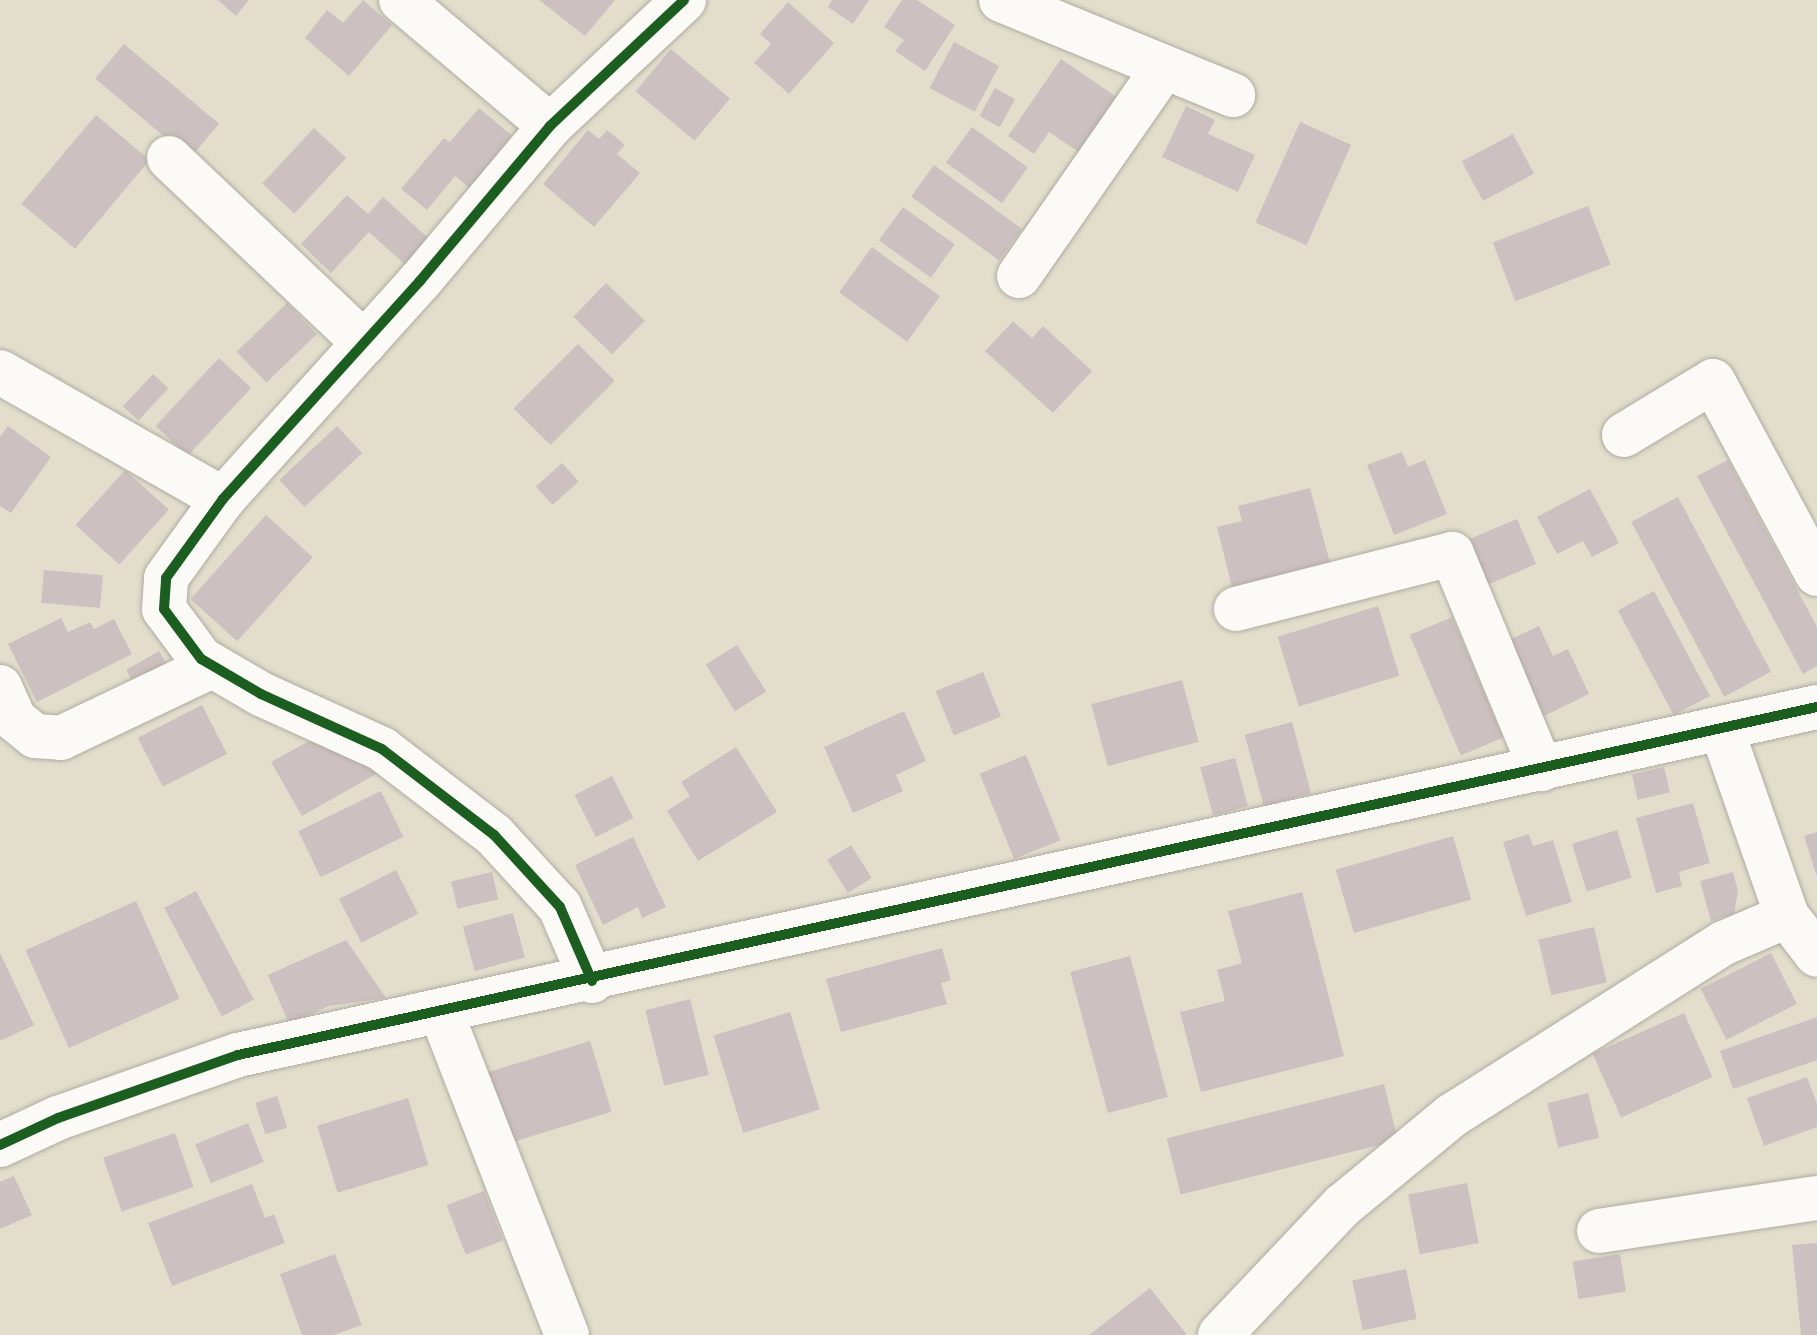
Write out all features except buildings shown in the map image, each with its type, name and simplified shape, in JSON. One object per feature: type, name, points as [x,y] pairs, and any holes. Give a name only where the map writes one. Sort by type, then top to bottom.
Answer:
[{"type":"street","points":[[401,0],[550,126]]},
{"type":"street","points":[[1001,0],[1233,95]]},
{"type":"street","points":[[592,981],[560,907],[494,835],[382,749],[261,694],[201,659],[164,609],[166,578],[223,499],[364,343],[550,126],[674,3]]},
{"type":"street","points":[[1019,276],[1164,67]]},
{"type":"street","points":[[169,158],[364,343]]},
{"type":"street","points":[[0,372],[223,499]]},
{"type":"street","points":[[1624,435],[1713,381],[1817,574]]},
{"type":"street","points":[[1236,609],[1452,554],[1541,769]]},
{"type":"street","points":[[0,687],[14,719],[35,736],[61,738],[212,666]]},
{"type":"street","points":[[0,1145],[58,1118],[238,1055],[592,981],[971,890],[1817,707]]},
{"type":"street","points":[[1722,730],[1787,916],[1817,955]]},
{"type":"street","points":[[1220,1335],[1342,1206],[1451,1116],[1724,943],[1787,916]]},
{"type":"street","points":[[441,1012],[567,1335]]},
{"type":"street","points":[[1599,1231],[1817,1198]]},
{"type":"cycle path","points":[[592,981],[560,907],[494,835],[382,749],[261,694],[201,659],[164,609],[166,578],[223,499],[420,281],[550,126],[684,0]]},
{"type":"cycle path","points":[[0,1145],[58,1118],[238,1055],[1817,707]]}]
